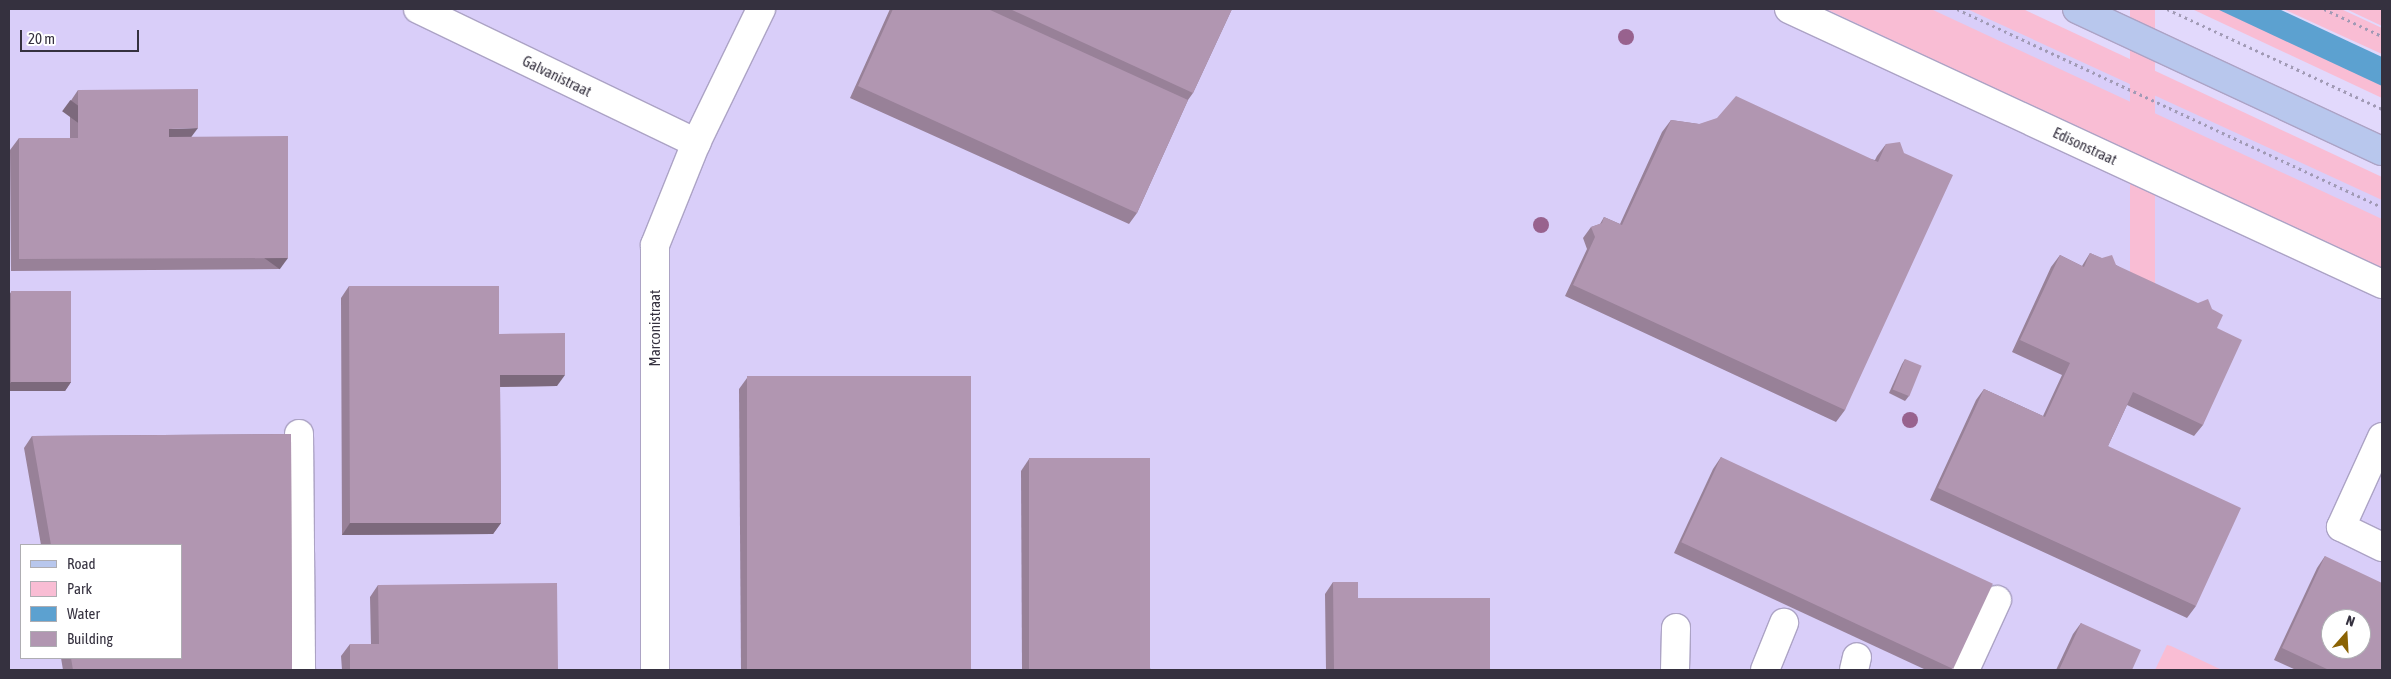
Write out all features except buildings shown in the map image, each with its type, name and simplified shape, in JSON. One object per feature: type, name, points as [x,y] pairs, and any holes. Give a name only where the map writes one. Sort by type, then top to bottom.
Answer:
[{"type":"main road","points":[[2077,9],[2382,151]]},
{"type":"street","name":"Galvanistraat","points":[[418,9],[696,143]]},
{"type":"street","name":"Marconistraat","points":[[655,670],[655,245],[696,143],[761,9]]},
{"type":"street","name":"Edisonstraat","points":[[1789,9],[2382,284]]},
{"type":"street","points":[[298,434],[302,670]]},
{"type":"street","points":[[2382,437],[2342,527],[2382,547]]},
{"type":"street","points":[[1965,670],[1997,600]]},
{"type":"street","points":[[1765,670],[1784,623]]},
{"type":"street","points":[[1675,670],[1676,628]]},
{"type":"path","points":[[1957,9],[2382,207]]},
{"type":"path","points":[[2167,9],[2382,109]]},
{"type":"path","points":[[2324,9],[2382,36]]},
{"type":"shaded area","points":[[9,9],[1974,9],[2382,192],[2382,670],[9,670]]},
{"type":"green space","points":[[1826,9],[1931,9],[2382,219],[2382,271]]},
{"type":"green space","points":[[1967,9],[2023,9],[2382,177],[2382,200]]},
{"type":"green space","points":[[2130,9],[2155,9],[2155,287],[2130,287]]},
{"type":"green space","points":[[2192,9],[2225,9],[2382,83],[2382,98]]},
{"type":"green space","points":[[2283,9],[2341,9],[2382,28],[2382,54]]},
{"type":"green space","points":[[2346,9],[2382,9],[2382,26]]},
{"type":"green space","points":[[2167,645],[2171,646],[2222,670],[2155,670]]},
{"type":"water","points":[[2217,9],[2279,9],[2382,57],[2382,86]]}]
